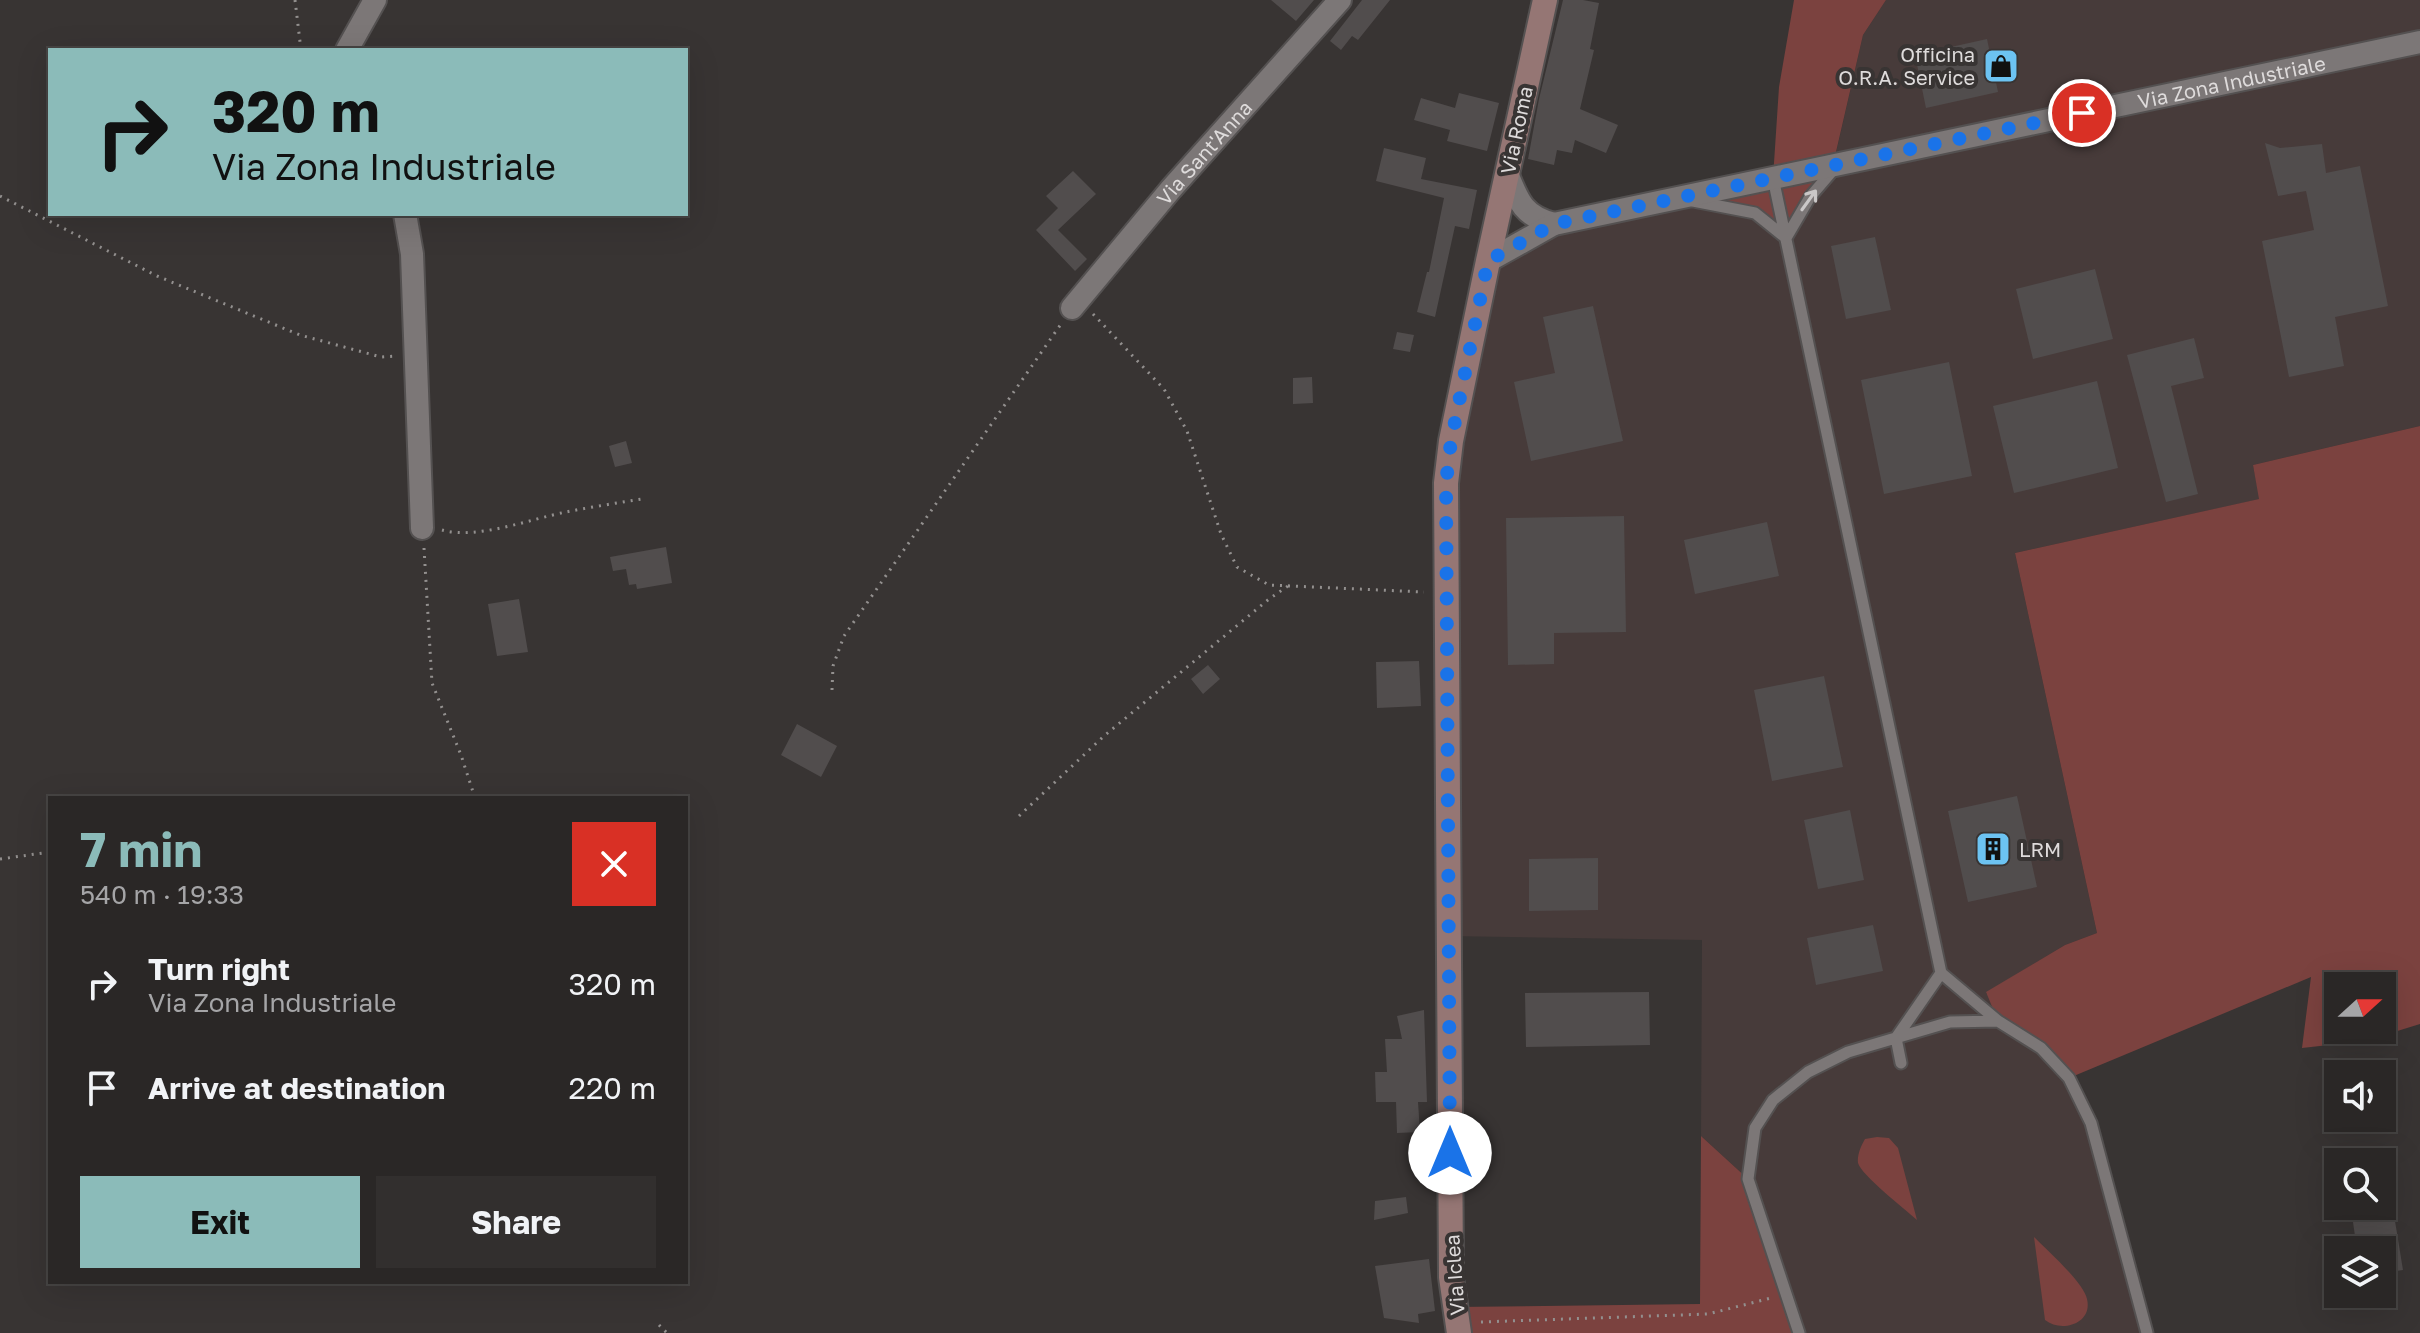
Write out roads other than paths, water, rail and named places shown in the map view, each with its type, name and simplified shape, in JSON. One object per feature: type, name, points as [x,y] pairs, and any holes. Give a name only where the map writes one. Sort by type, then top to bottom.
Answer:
[{"type":"street","points":[[348,48],[375,0]]},
{"type":"street","name":"Via Sant'Anna","points":[[1076,304],[1171,189],[1340,0]]},
{"type":"street","name":"Via Roma","points":[[1488,261],[1545,0]]},
{"type":"street","name":"Via Zona Industriale","points":[[1488,261],[1554,224],[2420,42]]},
{"type":"street","points":[[1507,173],[1518,202],[1536,220],[1554,224]]},
{"type":"street","points":[[1524,208],[1498,214],[1507,231],[1528,238]]},
{"type":"street","points":[[405,216],[412,254],[422,520]]},
{"type":"street","name":"Via Iclea","points":[[1458,1329],[1451,1277],[1446,483],[1451,441],[1488,261]]},
{"type":"lane","points":[[1786,238],[1810,197],[1836,165]]},
{"type":"lane","points":[[1773,178],[1941,973],[1998,1021],[2041,1048],[2069,1078],[2091,1123],[2147,1333]]},
{"type":"lane","points":[[1678,198],[1755,213],[1786,238]]},
{"type":"lane","points":[[1901,1063],[1896,1038],[1941,973]]},
{"type":"lane","points":[[1799,1333],[1748,1179],[1755,1128],[1773,1100],[1808,1072],[1848,1052],[1950,1022],[1998,1021]]},
{"type":"place","name":"Officina O.R.A. Service","points":[[2001,66]]},
{"type":"place","name":"LRM","points":[[1993,849]]}]
